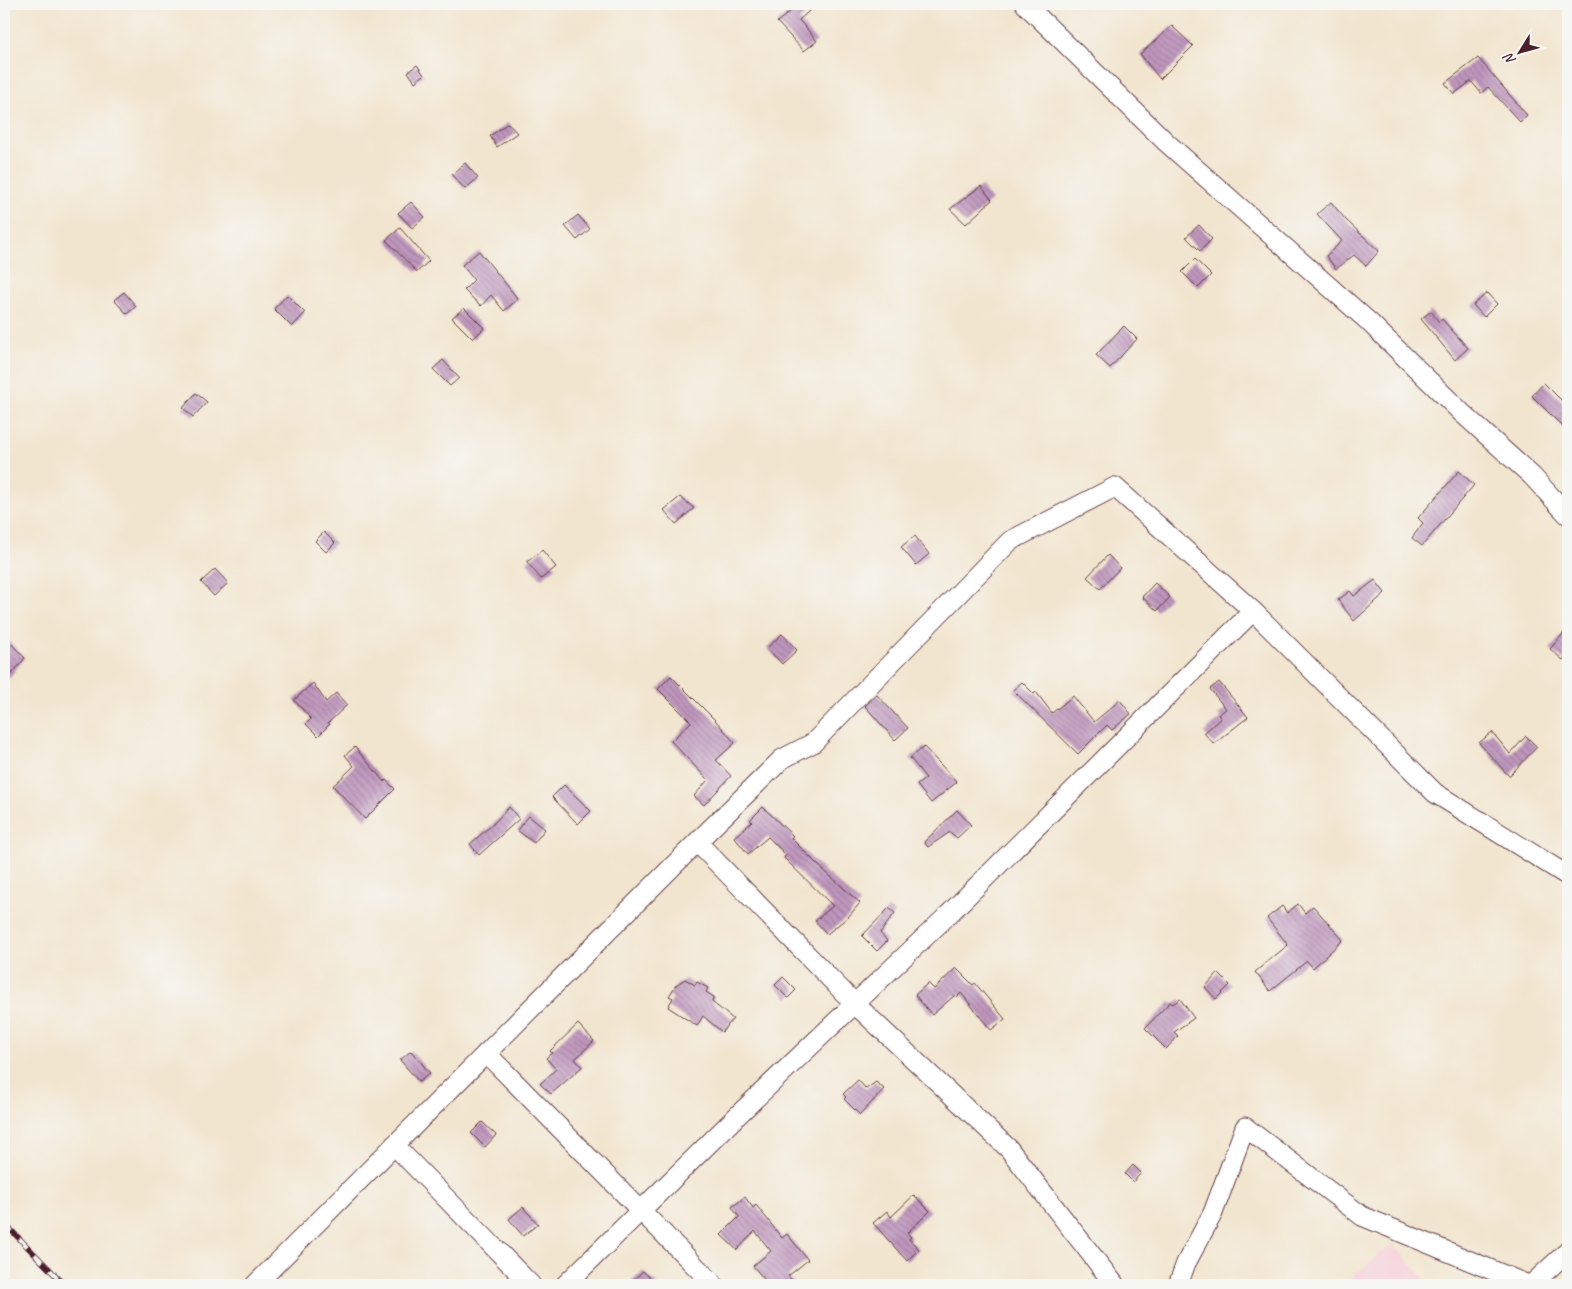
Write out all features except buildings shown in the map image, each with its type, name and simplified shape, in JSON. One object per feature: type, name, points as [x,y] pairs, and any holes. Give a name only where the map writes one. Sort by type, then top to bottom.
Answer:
[{"type":"street","points":[[1025,4],[1167,144],[1368,321],[1462,413],[1532,476],[1568,515]]},
{"type":"street","points":[[255,1285],[782,759],[813,743],[1010,541],[1115,487],[1253,611],[1435,793],[1568,876]]},
{"type":"street","points":[[565,1285],[739,1114],[856,1005],[1253,611]]},
{"type":"street","points":[[697,842],[856,1005],[1009,1149],[1115,1285]]},
{"type":"street","points":[[486,1053],[714,1285]]},
{"type":"street","points":[[1178,1285],[1186,1263],[1214,1213],[1245,1128],[1362,1216],[1530,1285],[1568,1251]]},
{"type":"street","points":[[394,1145],[531,1285]]},
{"type":"shaded area","points":[[1392,1244],[1431,1285],[1343,1285]]},
{"type":"railway","points":[[4,1223],[65,1285]]}]
